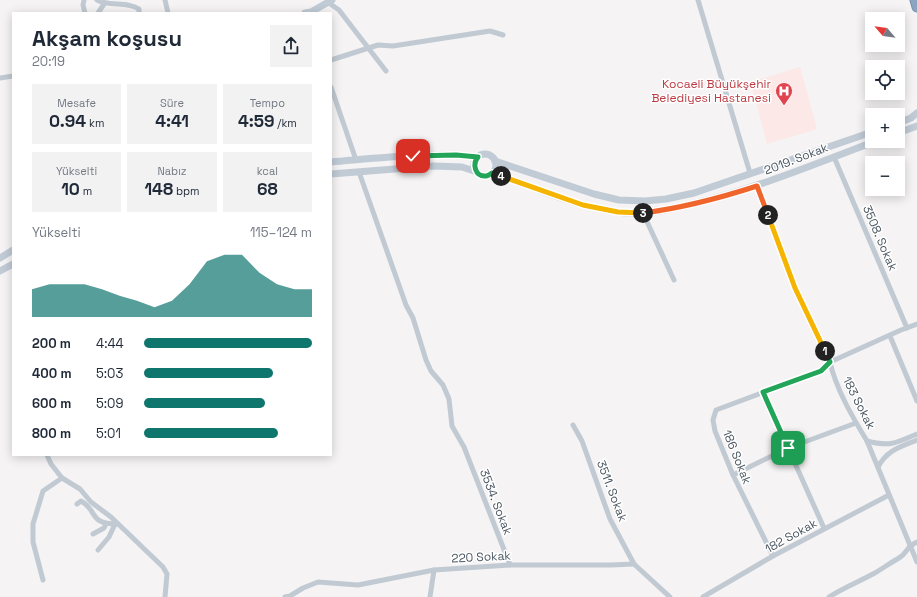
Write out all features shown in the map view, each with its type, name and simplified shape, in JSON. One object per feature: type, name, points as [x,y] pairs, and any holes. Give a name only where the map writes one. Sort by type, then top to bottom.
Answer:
[{"type":"highway","points":[[915,0],[917,7]]},
{"type":"street","points":[[84,0],[83,5],[85,12]]},
{"type":"street","points":[[97,0],[104,4],[134,6],[138,9],[139,12]]},
{"type":"street","points":[[165,0],[168,12]]},
{"type":"street","points":[[698,0],[750,173]]},
{"type":"street","points":[[311,12],[330,1],[339,10],[386,71]]},
{"type":"street","points":[[99,12],[104,4]]},
{"type":"street","points":[[332,60],[378,45],[394,46],[490,31],[503,35]]},
{"type":"street","points":[[0,78],[12,76]]},
{"type":"street","points":[[332,90],[356,160]]},
{"type":"street","points":[[905,120],[917,113]]},
{"type":"street","points":[[905,130],[917,126]]},
{"type":"street","name":"2019. Sokak","points":[[332,162],[442,155],[478,157],[487,154],[495,161],[594,194],[619,200],[645,201],[666,199],[694,193],[865,134]]},
{"type":"street","name":"2019. Sokak","points":[[332,174],[433,166],[462,167],[477,172],[482,176],[492,173],[508,178],[583,205],[618,212],[643,213],[669,210],[733,194],[865,145]]},
{"type":"street","points":[[477,172],[474,163],[478,157]]},
{"type":"street","name":"3508. Sokak","points":[[834,157],[907,328]]},
{"type":"street","points":[[492,173],[496,168],[495,161]]},
{"type":"street","name":"3534. Sokak","points":[[358,172],[406,305],[413,318],[426,360],[431,371],[444,385],[449,399],[452,426],[464,446],[510,565]]},
{"type":"street","name":"183 Sokak","points":[[757,186],[795,288],[830,362],[832,374],[856,423],[867,440],[917,562]]},
{"type":"street","points":[[643,213],[674,280]]},
{"type":"street","points":[[0,258],[12,251]]},
{"type":"street","points":[[0,271],[12,265]]},
{"type":"street","name":"186 Sokak","points":[[773,556],[733,475],[715,431],[713,420],[716,410],[821,371],[830,362],[917,324]]},
{"type":"street","points":[[890,336],[917,401]]},
{"type":"street","points":[[763,392],[824,528]]},
{"type":"street","points":[[733,475],[788,448],[856,423]]},
{"type":"street","name":"3511. Sokak","points":[[574,425],[582,441],[610,519],[634,564]]},
{"type":"street","points":[[867,440],[888,444],[896,443],[917,434]]},
{"type":"street","points":[[878,466],[890,452],[917,440]]},
{"type":"street","points":[[47,456],[51,464],[62,478],[80,489],[91,502],[111,517],[116,524],[163,567],[167,574],[165,597]]},
{"type":"street","points":[[43,580],[33,542],[33,524],[43,491],[62,478]]},
{"type":"street","name":"182 Sokak","points":[[703,597],[824,528],[889,495]]},
{"type":"street","points":[[77,504],[81,501],[86,504],[98,520],[106,524],[116,524]]},
{"type":"street","points":[[93,534],[104,528],[106,524]]},
{"type":"street","points":[[98,550],[109,537],[116,524]]},
{"type":"street","points":[[829,597],[902,556],[910,545],[917,542]]},
{"type":"street","points":[[634,564],[670,597]]},
{"type":"street","name":"220 Sokak","points":[[285,597],[318,582],[358,585],[434,570],[510,565],[634,564]]},
{"type":"street","points":[[430,597],[434,570]]},
{"type":"shaded area","name":"Kocaeli Büyükşehir Belediyesi Hastanesi","points":[[800,67],[817,129],[767,144],[751,82]]},
{"type":"place","name":"Kocaeli Büyükşehir Belediyesi Hastanesi","points":[[784,106]]},
{"type":"route","points":[[413,156],[456,155],[478,157],[474,163],[474,166],[477,172],[482,176],[492,173],[583,205],[618,212],[638,214],[669,210],[733,194],[757,186],[795,288],[830,362],[821,371],[763,392],[788,448]]}]
